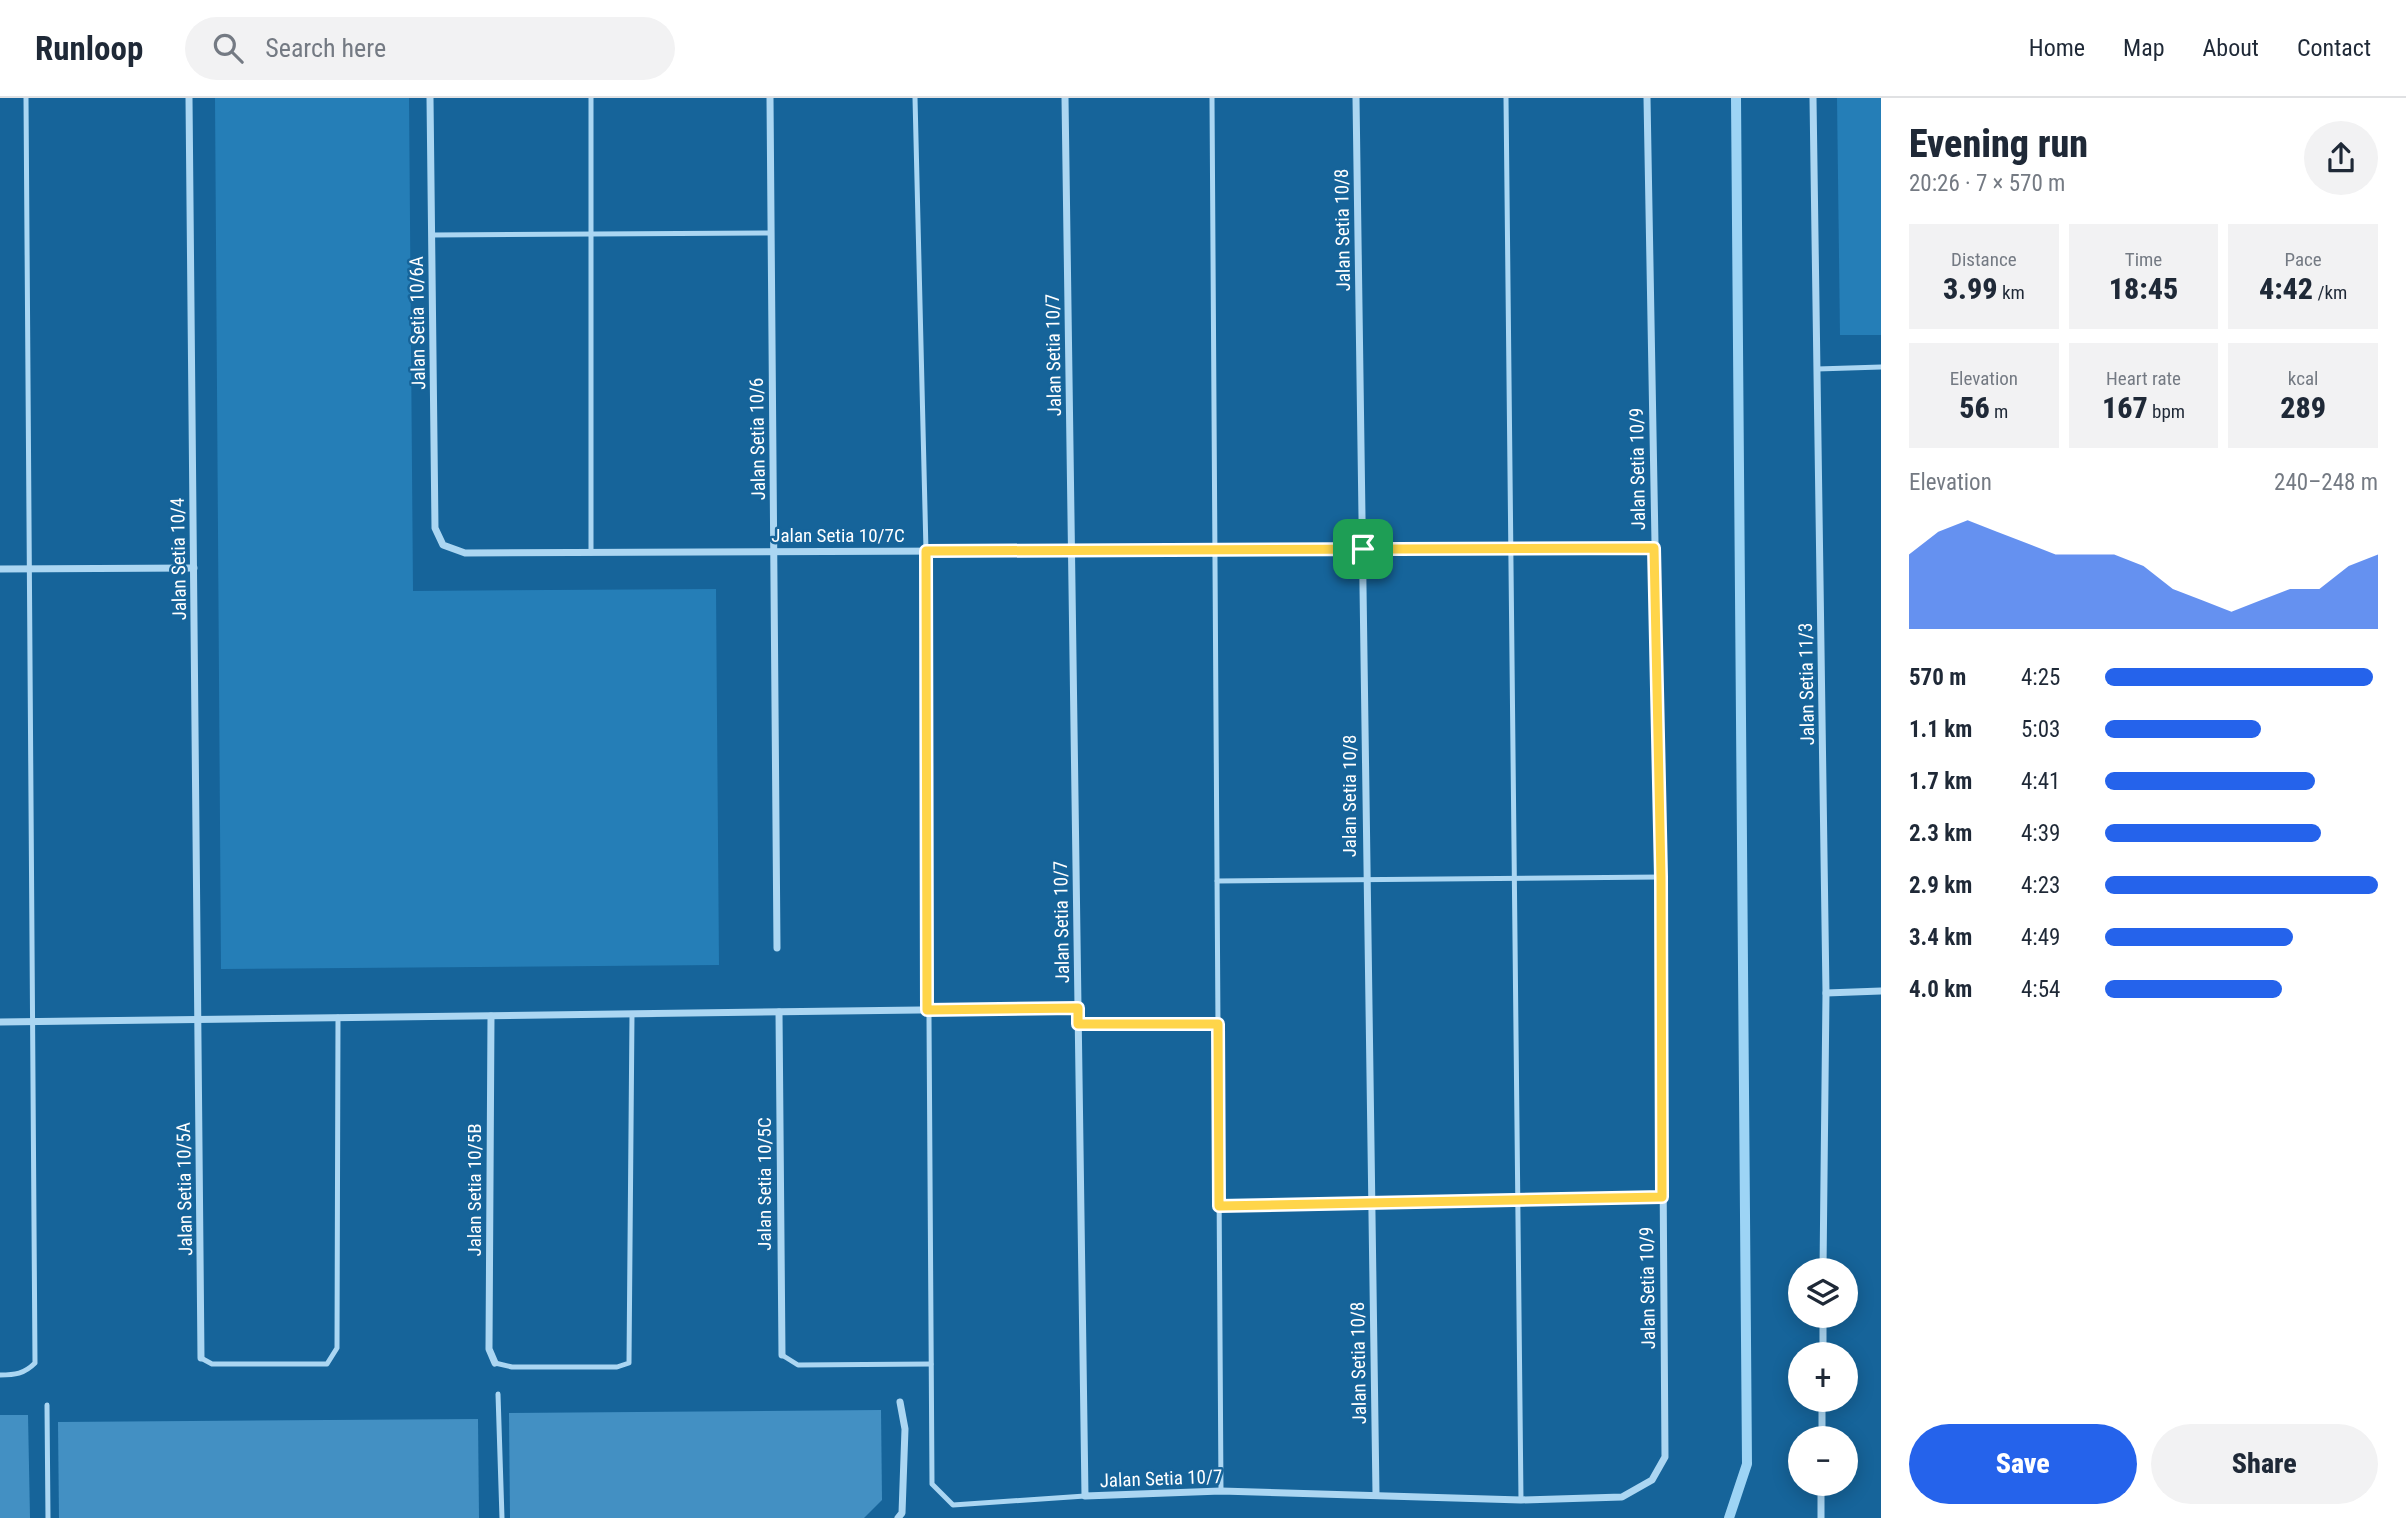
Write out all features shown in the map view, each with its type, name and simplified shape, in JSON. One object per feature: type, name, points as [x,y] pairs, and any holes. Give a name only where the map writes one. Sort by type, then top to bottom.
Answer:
[{"type":"street","name":"Jalan Setia 10/4","points":[[189,98],[198,1019]]},
{"type":"street","name":"Jalan Setia 10/6A","points":[[430,98],[435,528],[443,545]]},
{"type":"street","name":"Jalan Setia 10/6","points":[[770,98],[777,948]]},
{"type":"street","name":"Jalan Setia 10/7","points":[[1065,98],[1085,1496],[1221,1491],[1376,1494]]},
{"type":"street","name":"Jalan Setia 10/8","points":[[1356,98],[1376,1494]]},
{"type":"street","name":"Jalan Setia 10/9","points":[[1376,1494],[1521,1500],[1622,1497],[1652,1480],[1665,1457],[1661,877],[1647,98]]},
{"type":"street","name":"Jalan Setia 11/3","points":[[1813,98],[1826,993],[1824,1258]]},
{"type":"street","name":"Jalan Setia 10/7C","points":[[443,545],[465,553],[1654,548]]},
{"type":"street","points":[[0,569],[194,568]]},
{"type":"street","points":[[1826,993],[1881,991]]},
{"type":"street","points":[[0,1022],[1078,1008]]},
{"type":"street","name":"Jalan Setia 10/5C","points":[[779,1012],[782,1355]]},
{"type":"street","name":"Jalan Setia 10/5B","points":[[491,1016],[489,1349],[495,1363]]},
{"type":"street","name":"Jalan Setia 10/5A","points":[[198,1019],[201,1358]]},
{"type":"street","points":[[898,1518],[902,1513],[905,1429],[900,1402]]},
{"type":"street","points":[[1821,1496],[1821,1518]]},
{"type":"lane","points":[[0,1375],[18,1375],[28,1371],[36,1363],[26,98]]},
{"type":"lane","points":[[591,98],[591,553]]},
{"type":"lane","points":[[915,98],[926,551],[932,1484],[953,1505],[1085,1496]]},
{"type":"lane","points":[[1212,98],[1221,1491]]},
{"type":"lane","points":[[1506,98],[1521,1500]]},
{"type":"lane","points":[[432,235],[771,233]]},
{"type":"lane","points":[[1817,369],[1881,367]]},
{"type":"lane","points":[[1217,881],[1661,877]]},
{"type":"lane","points":[[495,1363],[512,1367],[617,1367],[629,1363],[632,1014]]},
{"type":"lane","points":[[201,1358],[212,1364],[327,1364],[337,1348],[338,1017]]},
{"type":"lane","points":[[1078,1024],[1218,1024]]},
{"type":"lane","points":[[1219,1206],[1662,1197]]},
{"type":"lane","points":[[782,1355],[798,1365],[931,1364]]},
{"type":"lane","points":[[498,1394],[502,1518]]},
{"type":"lane","points":[[47,1405],[48,1518]]},
{"type":"shaded area","points":[[215,98],[409,98],[413,591],[716,589],[719,965],[221,969]]},
{"type":"shaded area","points":[[1837,98],[1881,98],[1881,335],[1840,335]]},
{"type":"building","points":[[881,1410],[882,1500],[864,1518],[510,1518],[509,1413]]},
{"type":"building","points":[[0,1415],[28,1415],[30,1518],[0,1518]]},
{"type":"building","points":[[478,1419],[479,1518],[59,1518],[58,1422]]},
{"type":"waterway","points":[[1729,1518],[1747,1464],[1736,98]]},
{"type":"route","points":[[1654,548],[1661,877],[1662,1197],[1219,1206],[1218,1024],[1078,1024],[1078,1008],[927,1010],[926,551],[1363,549],[1654,548]]}]
